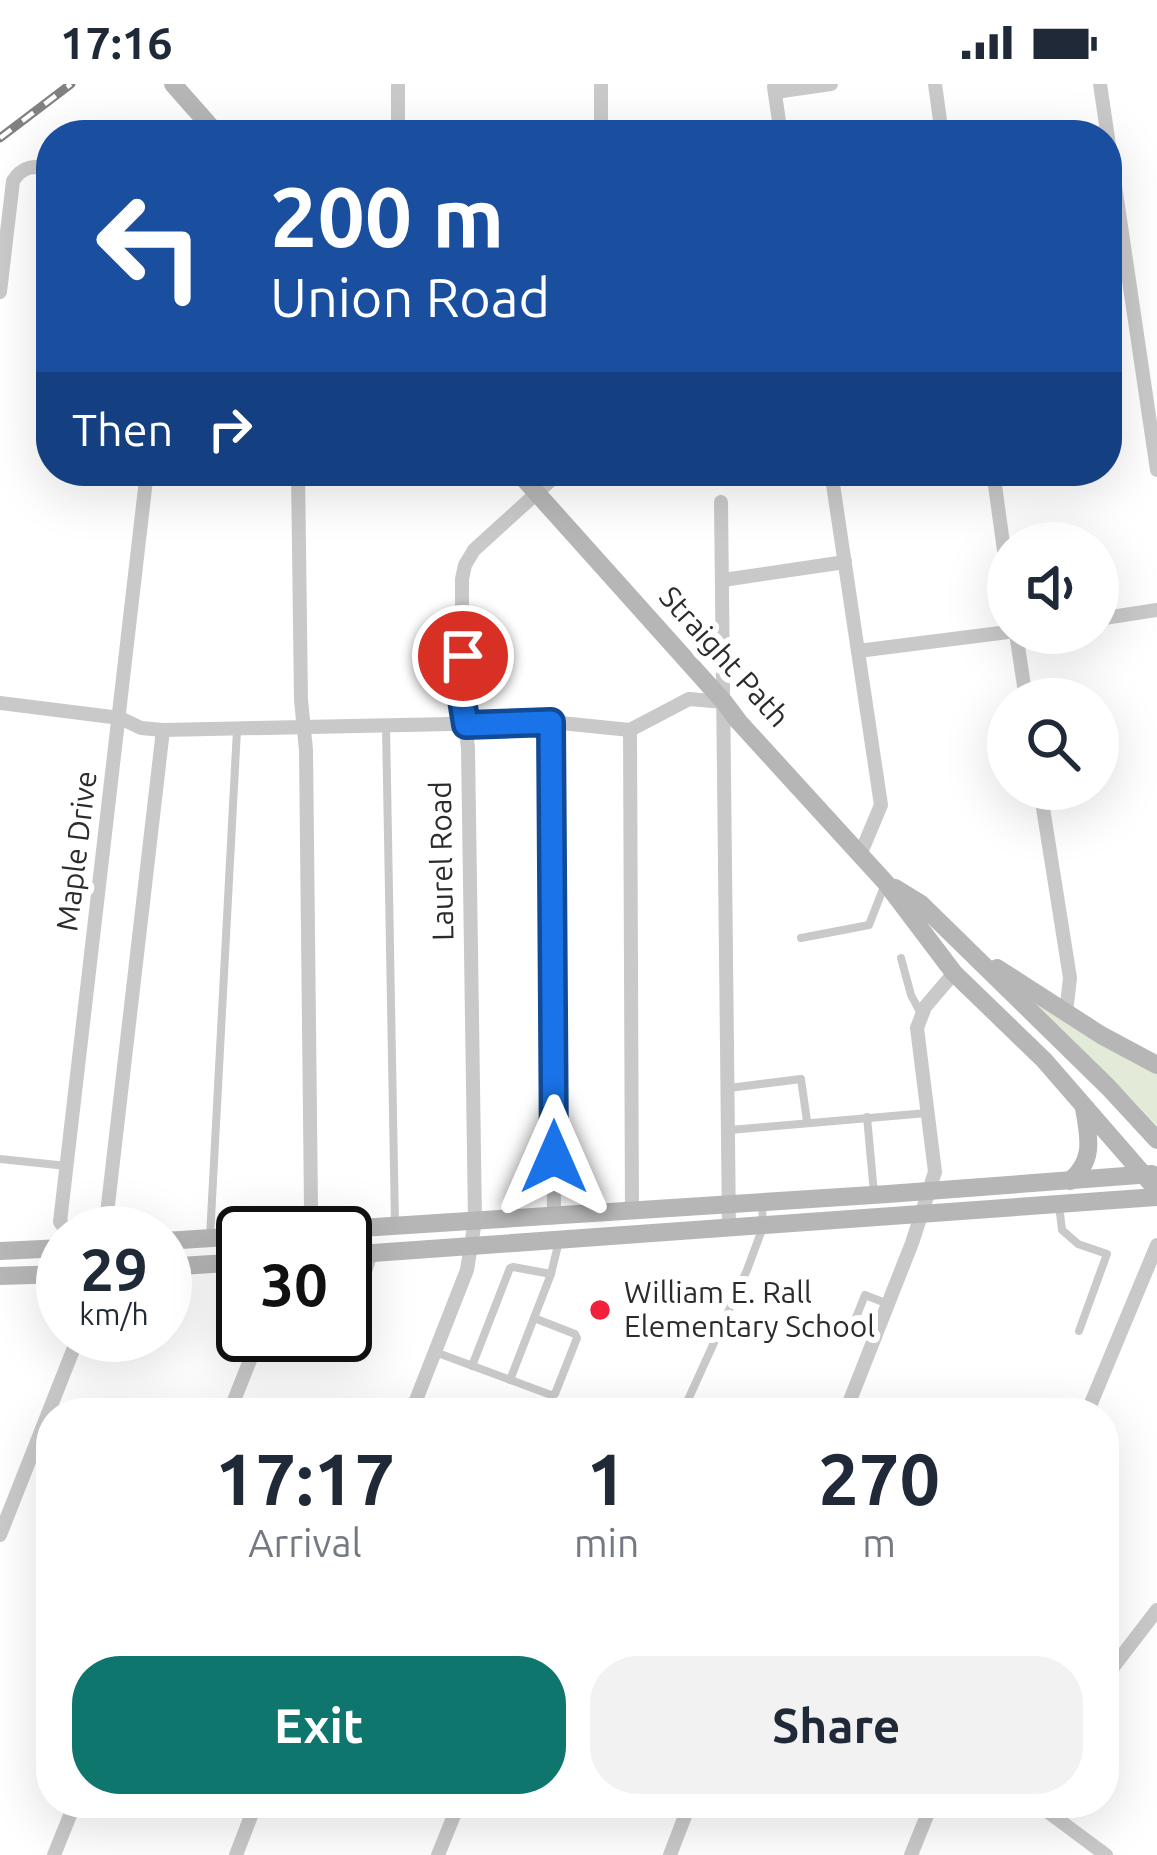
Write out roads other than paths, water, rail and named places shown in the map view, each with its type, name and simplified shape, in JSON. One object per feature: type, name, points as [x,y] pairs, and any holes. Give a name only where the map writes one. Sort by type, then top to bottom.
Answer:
[{"type":"main road","points":[[173,84],[204,120]]},
{"type":"main road","name":"Straight Path","points":[[531,486],[886,883],[954,973],[1044,1060],[1155,1183]]},
{"type":"main road","name":"Straight Path","points":[[886,883],[921,904],[1157,1140]]},
{"type":"main road","points":[[967,950],[1101,1036],[1157,1065]]},
{"type":"main road","points":[[1069,1181],[1090,1152],[1083,1104]]},
{"type":"main road","points":[[372,1228],[1069,1181],[1155,1183]]},
{"type":"main road","points":[[374,1253],[1059,1204],[1155,1183]]},
{"type":"main road","points":[[192,1239],[216,1238]]},
{"type":"main road","points":[[0,1251],[36,1249]]},
{"type":"main road","points":[[0,1276],[36,1275]]},
{"type":"street","points":[[398,84],[398,120]]},
{"type":"street","points":[[601,84],[601,120]]},
{"type":"street","points":[[779,120],[774,88],[831,84]]},
{"type":"street","points":[[934,84],[940,120]]},
{"type":"street","points":[[1100,84],[1105,120]]},
{"type":"street","points":[[0,292],[13,182],[28,167],[36,167]]},
{"type":"street","points":[[1122,233],[1157,470]]},
{"type":"street","name":"Maple Drive","points":[[62,1206],[145,486]]},
{"type":"street","points":[[298,486],[306,750],[309,1206]]},
{"type":"street","name":"Laurel Road","points":[[417,1398],[467,1270],[475,1221],[462,700],[465,565],[474,550],[543,486]]},
{"type":"street","points":[[833,486],[881,805],[860,855]]},
{"type":"street","points":[[994,486],[1000,522]]},
{"type":"street","points":[[722,502],[730,1229]]},
{"type":"street","points":[[722,580],[845,562]]},
{"type":"street","points":[[1119,616],[1157,610]]},
{"type":"street","points":[[858,651],[987,636]]},
{"type":"street","points":[[0,703],[120,718],[141,728],[163,730],[551,722],[631,730],[689,699],[724,701]]},
{"type":"street","points":[[551,722],[554,1216]]},
{"type":"street","points":[[108,1206],[163,730]]},
{"type":"street","points":[[631,730],[632,1211]]},
{"type":"street","points":[[1043,810],[1070,978],[1066,1013]]},
{"type":"street","points":[[851,1398],[935,1172],[917,1028],[921,1014],[954,973]]},
{"type":"street","points":[[1093,1398],[1157,1245]]},
{"type":"street","points":[[54,1398],[68,1362]]},
{"type":"street","points":[[236,1398],[250,1362]]},
{"type":"street","points":[[0,1535],[36,1444]]},
{"type":"street","points":[[1119,1659],[1157,1610]]},
{"type":"street","points":[[54,1855],[69,1818]]},
{"type":"street","points":[[236,1855],[250,1818]]},
{"type":"street","points":[[438,1855],[453,1818]]},
{"type":"street","points":[[670,1855],[684,1818]]},
{"type":"street","points":[[911,1855],[926,1818]]},
{"type":"street","points":[[1056,1818],[1106,1855]]},
{"type":"lane","points":[[386,726],[394,1226]]},
{"type":"lane","points":[[210,1238],[237,728]]},
{"type":"lane","points":[[801,938],[868,925],[886,883]]},
{"type":"lane","points":[[901,958],[910,994],[921,1014]]},
{"type":"lane","points":[[728,1088],[801,1078],[807,1121]]},
{"type":"lane","points":[[728,1130],[928,1112]]},
{"type":"lane","points":[[867,1117],[874,1195]]},
{"type":"lane","points":[[0,1159],[67,1166]]},
{"type":"lane","points":[[689,1398],[763,1227],[762,1202]]},
{"type":"lane","points":[[1059,1204],[1062,1230],[1078,1244],[1107,1254],[1078,1331]]},
{"type":"lane","points":[[509,1380],[560,1241]]},
{"type":"lane","points":[[372,1259],[374,1253]]},
{"type":"lane","points":[[472,1366],[509,1268],[550,1274]]},
{"type":"lane","points":[[876,1334],[853,1325],[865,1295],[888,1304]]},
{"type":"lane","points":[[435,1352],[555,1394],[577,1337],[534,1318]]},
{"type":"railway","points":[[0,138],[71,84]]},
{"type":"place","name":"William E. Rall Elementary School","points":[[600,1310]]}]
